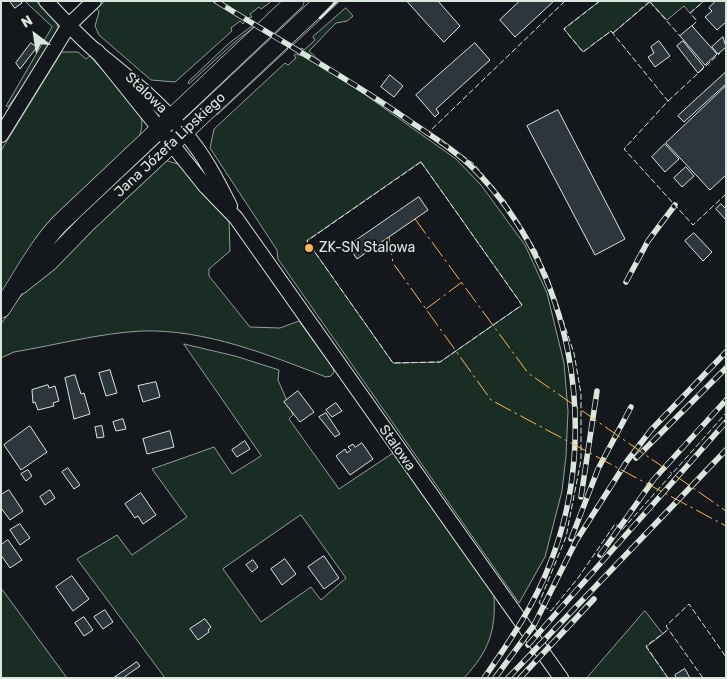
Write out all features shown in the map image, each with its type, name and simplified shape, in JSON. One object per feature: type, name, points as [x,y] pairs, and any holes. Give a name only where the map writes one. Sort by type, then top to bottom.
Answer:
[{"type":"main road","name":"Jana Józefa Lipskiego","points":[[1,309],[16,289],[28,264],[50,234],[295,1]]},
{"type":"main road","name":"Jana Józefa Lipskiego","points":[[16,289],[49,262],[178,137],[324,1]]},
{"type":"street","name":"Stalowa","points":[[46,1],[97,51],[178,137],[206,187],[236,218],[561,678]]},
{"type":"street","points":[[56,12],[70,13],[90,5]]},
{"type":"street","points":[[1,135],[69,25],[90,5]]},
{"type":"street","points":[[86,42],[83,24],[90,5]]},
{"type":"green space","points":[[25,1],[36,1],[57,22],[58,28],[33,72],[8,107],[6,106],[52,27]]},
{"type":"green space","points":[[105,1],[272,1],[250,14],[252,17],[247,18],[243,24],[240,21],[231,28],[232,31],[175,82],[151,80],[99,35],[95,26],[99,12],[97,9]]},
{"type":"green space","points":[[332,1],[340,1],[293,45],[288,42]]},
{"type":"green space","points":[[600,1],[704,1],[690,13],[684,6],[667,20],[650,2],[613,33],[611,31],[583,52],[564,29]]},
{"type":"green space","points":[[346,8],[353,16],[347,21],[336,23],[309,51],[329,69],[456,159],[481,185],[525,245],[547,293],[564,363],[568,411],[566,456],[562,491],[545,557],[519,603],[278,259],[277,250],[210,148],[214,129],[285,63],[288,65],[296,58],[294,55],[302,56],[304,53],[299,50],[302,48],[304,50],[315,40],[313,37]],"holes":[[[421,162],[522,305],[440,362],[393,363],[307,241]]]},
{"type":"green space","points":[[251,27],[253,28],[189,84],[188,82],[228,44]]},
{"type":"green space","points":[[284,46],[288,49],[217,115],[214,111]]},
{"type":"green space","points":[[62,52],[78,52],[86,59],[90,56],[133,104],[141,118],[141,130],[139,137],[1,295],[1,151]]},
{"type":"green space","points":[[168,161],[184,166],[229,220],[230,251],[209,269],[209,276],[250,327],[280,328],[299,321],[333,368],[334,372],[331,376],[326,377],[236,345],[189,334],[166,332],[126,332],[94,337],[14,352],[1,358],[1,324],[19,298],[158,164]]},
{"type":"green space","points":[[184,344],[235,356],[279,370],[278,380],[293,415],[289,419],[339,489],[393,453],[494,595],[494,619],[489,640],[480,659],[464,678],[165,678],[77,559],[117,535],[132,555],[187,517],[152,469],[214,447],[232,474],[261,456]],"holes":[[[301,515],[346,578],[321,600],[311,587],[261,622],[223,569]]]},
{"type":"green space","points":[[1,588],[67,678],[1,678]]},
{"type":"green space","points":[[645,611],[663,634],[646,647],[668,678],[587,678]]},
{"type":"building","points":[[10,1],[20,1],[22,3],[15,8]]},
{"type":"building","points":[[407,1],[438,1],[460,26],[444,42]]},
{"type":"building","points":[[520,1],[554,1],[515,37],[500,20]]},
{"type":"building","points":[[716,1],[726,1],[726,22],[717,30],[705,17],[712,11],[709,8]]},
{"type":"building","points":[[692,26],[717,54],[705,65],[680,36]]},
{"type":"building","points":[[723,37],[726,47],[718,54],[712,47]]},
{"type":"building","points":[[659,41],[670,56],[655,67],[648,57],[654,53],[651,47]]},
{"type":"building","points":[[683,41],[704,67],[698,73],[677,46]]},
{"type":"building","points":[[31,43],[37,47],[20,69],[16,63]]},
{"type":"building","points":[[475,43],[490,60],[436,109],[439,113],[435,117],[416,95]]},
{"type":"building","points":[[726,72],[726,84],[684,122],[678,116]]},
{"type":"building","points":[[390,75],[403,86],[394,97],[381,87]]},
{"type":"building","points":[[726,86],[726,175],[710,190],[666,143]]},
{"type":"building","points":[[558,110],[625,239],[595,255],[527,126]]},
{"type":"building","points":[[665,144],[679,159],[665,172],[652,157]]},
{"type":"building","points":[[686,167],[694,176],[682,187],[674,178]]},
{"type":"building","points":[[419,197],[428,210],[357,259],[348,246]]},
{"type":"building","points":[[721,204],[726,209],[726,220],[716,209]]},
{"type":"building","points":[[694,233],[712,252],[703,261],[685,241]]},
{"type":"building","points":[[110,370],[117,393],[106,396],[99,373]]},
{"type":"building","points":[[75,375],[81,394],[84,393],[90,414],[74,419],[65,378]]},
{"type":"building","points":[[156,382],[160,397],[143,402],[138,386]]},
{"type":"building","points":[[48,385],[49,388],[55,386],[59,401],[53,403],[54,406],[38,410],[35,402],[33,403],[32,390]]},
{"type":"building","points":[[298,391],[314,412],[300,422],[284,402]]},
{"type":"building","points":[[336,403],[342,411],[332,417],[326,410]]},
{"type":"building","points":[[326,413],[340,434],[335,437],[319,417]]},
{"type":"building","points":[[123,419],[126,429],[116,431],[113,422]]},
{"type":"building","points":[[30,426],[47,452],[21,470],[4,445]]},
{"type":"building","points":[[102,426],[104,437],[97,438],[95,427]]},
{"type":"building","points":[[170,431],[174,447],[147,454],[143,439]]},
{"type":"building","points":[[245,441],[250,449],[237,457],[232,450]]},
{"type":"building","points":[[362,443],[373,459],[350,475],[336,456],[345,449],[347,453],[351,450],[348,447],[353,444],[355,447]]},
{"type":"building","points":[[68,468],[80,485],[74,489],[62,472]]},
{"type":"building","points":[[28,470],[32,476],[26,481],[21,474]]},
{"type":"building","points":[[9,490],[23,511],[10,520],[1,508],[1,495]]},
{"type":"building","points":[[50,490],[55,498],[45,505],[40,497]]},
{"type":"building","points":[[141,493],[156,515],[143,524],[138,516],[135,518],[125,504]]},
{"type":"building","points":[[20,524],[30,538],[20,545],[10,530]]},
{"type":"building","points":[[8,540],[22,560],[10,568],[1,555],[1,545]]},
{"type":"building","points":[[324,556],[339,578],[324,589],[308,567]]},
{"type":"building","points":[[285,559],[296,574],[282,585],[271,569]]},
{"type":"building","points":[[253,560],[258,567],[252,572],[246,565]]},
{"type":"building","points":[[72,576],[89,599],[73,611],[56,587]]},
{"type":"building","points":[[105,610],[113,622],[103,629],[94,617]]},
{"type":"building","points":[[84,617],[93,630],[84,636],[75,623]]},
{"type":"building","points":[[205,619],[211,627],[208,630],[209,632],[198,640],[190,629]]},
{"type":"building","points":[[137,662],[140,666],[123,678],[115,677]]},
{"type":"building","points":[[685,669],[690,678],[676,678],[675,675]]},
{"type":"railway","points":[[216,1],[385,104],[467,162],[508,209],[535,254],[555,303],[568,354],[575,407],[574,459],[566,511],[545,577],[530,607],[484,678]]},
{"type":"railway","points":[[626,282],[648,241],[675,205]]},
{"type":"railway","points":[[495,678],[534,625],[576,541],[627,461],[651,430],[726,352]]},
{"type":"railway","points":[[636,458],[726,368]]},
{"type":"railway","points":[[581,497],[597,391]]},
{"type":"railway","points":[[600,555],[654,479],[726,400]]},
{"type":"railway","points":[[571,539],[598,469],[631,407]]},
{"type":"railway","points":[[528,645],[726,422]]},
{"type":"railway","points":[[508,678],[726,450]]},
{"type":"railway","points":[[520,678],[594,599]]},
{"type":"fence","points":[[565,1],[429,132],[474,164],[506,202],[536,250],[549,279],[574,353],[581,394],[581,460],[566,537],[539,603],[551,611],[578,578],[615,524],[622,530],[726,413]]},
{"type":"fence","points":[[600,1],[564,29],[583,52],[611,31],[668,101],[624,149],[693,225],[726,194]]},
{"type":"fence","points":[[613,33],[650,1]]},
{"type":"fence","points":[[692,26],[697,21],[690,13],[704,1]]},
{"type":"fence","points":[[650,2],[680,36]]},
{"type":"fence","points":[[668,101],[720,53]]},
{"type":"fence","points":[[421,162],[522,305],[440,362],[393,363],[307,241],[421,162]]},
{"type":"fence","points":[[703,678],[666,626],[689,604],[726,657]]},
{"type":"fence","points":[[668,678],[646,646],[669,629]]},
{"type":"wall","points":[[320,18],[337,1]]},
{"type":"power","points":[[415,219],[528,373],[726,511]]},
{"type":"power","points":[[389,237],[393,263],[491,400],[726,526]]},
{"type":"power","points":[[426,309],[462,282]]},
{"type":"place","name":"ZK-SN Stalowa","points":[[309,248]]}]
